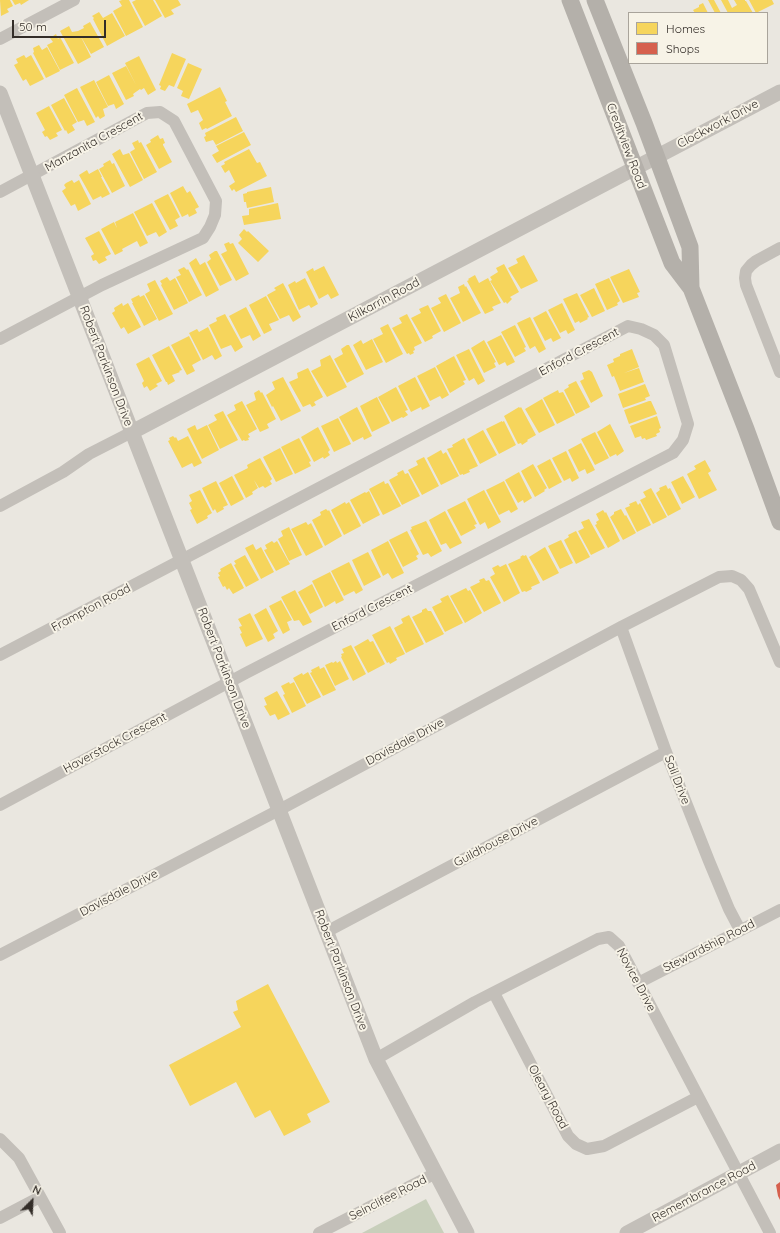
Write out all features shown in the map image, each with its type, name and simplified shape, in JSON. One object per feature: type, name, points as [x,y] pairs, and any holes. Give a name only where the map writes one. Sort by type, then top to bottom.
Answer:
[{"type":"main road","name":"Creditview Road","points":[[570,0],[672,263],[691,288],[746,429],[780,522]]},
{"type":"main road","name":"Creditview Road","points":[[595,0],[657,156],[690,247],[691,288]]},
{"type":"street","points":[[0,39],[74,0]]},
{"type":"street","name":"Clockwork Drive","points":[[635,168],[780,92]]},
{"type":"street","name":"Robert Parkinson Drive","points":[[0,93],[376,1059],[467,1233]]},
{"type":"street","name":"Manzanita Crescent","points":[[0,192],[147,113],[160,112],[174,121],[216,201],[215,215],[203,238],[109,282],[0,339]]},
{"type":"street","name":"Kilkarrin Road","points":[[132,432],[635,168]]},
{"type":"street","points":[[780,248],[751,265],[746,271],[745,278],[746,285],[780,372]]},
{"type":"street","name":"Enford Crescent","points":[[182,560],[628,326],[641,329],[654,335],[664,345],[688,424],[683,440],[673,453],[229,682]]},
{"type":"street","points":[[0,506],[63,472],[90,454],[132,432]]},
{"type":"street","name":"Frampton Road","points":[[0,655],[182,560]]},
{"type":"street","name":"Davisdale Drive","points":[[0,955],[279,810],[621,627],[719,577],[732,576],[741,580],[749,589],[778,657]]},
{"type":"street","name":"Sail Drive","points":[[621,627],[666,752],[709,861],[729,909],[740,930]]},
{"type":"street","name":"Haverstock Crescent","points":[[0,805],[229,682]]},
{"type":"street","name":"Guildhouse Drive","points":[[326,932],[666,752]]},
{"type":"street","name":"Stewardship Road","points":[[638,983],[780,910]]},
{"type":"street","name":"Novice Drive","points":[[376,1059],[468,1006],[598,938],[609,937],[619,946],[770,1233]]},
{"type":"street","name":"Oleary Road","points":[[494,993],[568,1136],[576,1144],[587,1149],[604,1146],[698,1097]]},
{"type":"street","points":[[0,1139],[19,1158],[60,1233]]},
{"type":"street","name":"Remembrance Road","points":[[627,1233],[780,1152]]},
{"type":"street","name":"Seinclifee Road","points":[[319,1233],[436,1173]]},
{"type":"street","points":[[0,1218],[40,1198]]},
{"type":"green space","points":[[426,1199],[444,1233],[362,1233]]},
{"type":"building: Homes","points":[[0,0],[10,0],[13,6],[7,9],[9,12],[1,16]]},
{"type":"building: Homes","points":[[12,0],[29,0],[21,5],[20,3],[15,5]]},
{"type":"building: Homes","points":[[129,0],[143,27],[126,36],[113,11],[122,6],[119,1]]},
{"type":"building: Homes","points":[[136,0],[153,0],[162,16],[145,26],[132,2]]},
{"type":"building: Homes","points":[[155,0],[178,0],[181,5],[171,10],[174,14],[165,18]]},
{"type":"building: Homes","points":[[708,0],[714,0],[720,12],[714,12]]},
{"type":"building: Homes","points":[[721,0],[728,0],[732,8],[737,5],[734,0],[745,0],[752,12],[727,12]]},
{"type":"building: Homes","points":[[749,0],[772,0],[774,4],[755,12]]},
{"type":"building: Homes","points":[[703,3],[708,12],[694,12],[693,10],[699,7],[699,5]]},
{"type":"building: Homes","points":[[99,12],[103,18],[112,13],[125,36],[107,46],[92,16]]},
{"type":"building: Homes","points":[[90,22],[104,47],[91,54],[80,35],[91,57],[78,64],[60,31],[69,26],[72,32],[78,31]]},
{"type":"building: Homes","points":[[56,34],[58,39],[60,37],[74,63],[60,70],[47,45],[53,42],[50,38]]},
{"type":"building: Homes","points":[[39,45],[42,50],[47,47],[60,71],[46,78],[33,53],[33,48]]},
{"type":"building: Homes","points":[[172,53],[186,59],[174,87],[169,85],[165,91],[160,89],[161,86],[159,85]]},
{"type":"building: Homes","points":[[24,55],[26,58],[31,55],[44,79],[30,86],[26,79],[23,81],[14,65],[18,63],[16,59]]},
{"type":"building: Homes","points":[[139,56],[156,90],[148,95],[144,88],[141,90],[140,89],[133,94],[134,96],[126,100],[112,73],[126,66],[136,85],[125,63]]},
{"type":"building: Homes","points":[[188,63],[202,69],[189,99],[181,96],[183,91],[177,88]]},
{"type":"building: Homes","points":[[109,75],[124,104],[116,109],[114,104],[108,106],[96,82]]},
{"type":"building: Homes","points":[[94,80],[108,107],[103,109],[105,116],[100,119],[98,116],[96,118],[80,87]]},
{"type":"building: Homes","points":[[220,87],[232,116],[207,129],[202,130],[199,123],[203,120],[198,110],[191,113],[187,104]]},
{"type":"building: Homes","points":[[77,88],[95,122],[87,126],[84,120],[78,122],[64,95]]},
{"type":"building: Homes","points":[[64,98],[77,122],[72,125],[75,130],[68,134],[51,105]]},
{"type":"building: Homes","points":[[49,106],[62,130],[56,133],[58,136],[50,140],[47,136],[45,137],[42,132],[45,130],[36,113]]},
{"type":"building: Homes","points":[[236,117],[243,131],[216,145],[213,140],[206,142],[204,137],[206,136],[205,133]]},
{"type":"building: Homes","points":[[244,132],[251,145],[217,163],[212,155],[219,151],[216,146]]},
{"type":"building: Homes","points":[[158,135],[160,139],[163,138],[165,143],[163,145],[172,162],[159,169],[146,145],[151,142],[150,140]]},
{"type":"building: Homes","points":[[138,140],[139,143],[141,142],[157,172],[144,179],[130,152],[135,149],[132,143]]},
{"type":"building: Homes","points":[[120,149],[123,155],[129,153],[143,180],[130,187],[112,154]]},
{"type":"building: Homes","points":[[249,149],[257,163],[260,162],[267,176],[236,192],[234,189],[232,191],[229,186],[235,182],[229,170],[225,173],[221,166],[225,164],[224,162]]},
{"type":"building: Homes","points":[[110,160],[112,164],[114,163],[125,186],[112,193],[99,169],[104,166],[103,164]]},
{"type":"building: Homes","points":[[98,169],[110,194],[93,200],[79,175],[87,170],[89,174]]},
{"type":"building: Homes","points":[[72,180],[74,183],[79,180],[91,204],[78,211],[75,204],[71,206],[62,191],[66,188],[64,185]]},
{"type":"building: Homes","points":[[183,186],[187,193],[190,191],[199,207],[195,209],[197,213],[189,217],[188,214],[182,217],[170,193]]},
{"type":"building: Homes","points":[[271,187],[274,202],[247,208],[246,202],[244,202],[243,194]]},
{"type":"building: Homes","points":[[168,194],[180,217],[175,220],[178,226],[170,230],[154,201]]},
{"type":"building: Homes","points":[[152,203],[167,232],[159,237],[156,232],[147,236],[134,212]]},
{"type":"building: Homes","points":[[278,203],[281,219],[244,225],[242,216],[249,215],[249,209]]},
{"type":"building: Homes","points":[[133,213],[148,243],[140,247],[137,241],[122,249],[123,251],[115,255],[101,229],[114,222],[117,228],[115,222]]},
{"type":"building: Homes","points":[[244,229],[269,251],[258,262],[238,243],[242,239],[239,235]]},
{"type":"building: Homes","points":[[99,231],[111,254],[105,257],[107,260],[99,264],[96,260],[93,261],[91,256],[94,254],[85,238]]},
{"type":"building: Homes","points":[[229,242],[230,244],[233,243],[249,274],[236,281],[221,254],[227,251],[224,244]]},
{"type":"building: Homes","points":[[217,251],[232,280],[220,286],[207,262],[211,259],[209,255]]},
{"type":"building: Homes","points":[[524,255],[538,281],[521,289],[508,268],[518,263],[516,259]]},
{"type":"building: Homes","points":[[196,258],[200,265],[205,262],[219,290],[206,297],[189,263]]},
{"type":"building: Homes","points":[[504,264],[519,292],[510,297],[512,299],[507,304],[506,302],[504,303],[490,281],[492,280],[490,277],[498,272],[496,268]]},
{"type":"building: Homes","points":[[324,266],[339,295],[331,299],[328,294],[319,299],[306,272],[313,268],[314,271]]},
{"type":"building: Homes","points":[[184,267],[187,270],[188,269],[202,295],[189,302],[176,277],[181,275],[178,270]]},
{"type":"building: Homes","points":[[629,269],[640,292],[637,293],[639,297],[623,303],[610,277]]},
{"type":"building: Homes","points":[[475,275],[479,283],[488,278],[501,303],[492,307],[494,310],[485,314],[467,281]]},
{"type":"building: Homes","points":[[167,277],[170,281],[175,278],[188,303],[174,310],[160,281]]},
{"type":"building: Homes","points":[[305,278],[318,304],[311,308],[309,305],[299,310],[288,285]]},
{"type":"building: Homes","points":[[609,278],[620,301],[617,303],[618,305],[607,310],[595,284]]},
{"type":"building: Homes","points":[[155,280],[173,314],[159,321],[145,294],[150,291],[147,284]]},
{"type":"building: Homes","points":[[283,283],[301,317],[293,322],[289,315],[280,319],[267,295],[276,290],[274,288]]},
{"type":"building: Homes","points":[[464,284],[481,313],[463,322],[450,298],[460,293],[458,287]]},
{"type":"building: Homes","points":[[594,288],[605,311],[592,317],[580,295]]},
{"type":"building: Homes","points":[[577,293],[589,317],[580,323],[579,321],[575,323],[563,299]]},
{"type":"building: Homes","points":[[446,294],[461,323],[444,332],[431,308],[441,303],[438,298]]},
{"type":"building: Homes","points":[[139,295],[140,297],[144,295],[157,319],[144,326],[131,299]]},
{"type":"building: Homes","points":[[266,296],[279,320],[269,324],[272,330],[264,334],[249,305]]},
{"type":"building: Homes","points":[[122,303],[123,306],[128,303],[141,327],[128,334],[124,327],[121,329],[112,313],[115,311],[114,308]]},
{"type":"building: Homes","points":[[562,303],[575,330],[568,334],[566,330],[560,333],[548,310]]},
{"type":"building: Homes","points":[[428,305],[441,331],[432,336],[433,338],[425,342],[411,318],[421,313],[419,309]]},
{"type":"building: Homes","points":[[246,307],[261,336],[253,341],[250,335],[241,339],[229,316]]},
{"type":"building: Homes","points":[[546,311],[561,338],[553,342],[551,338],[545,341],[533,318]]},
{"type":"building: Homes","points":[[225,314],[243,347],[235,352],[231,345],[221,349],[209,325],[217,321],[216,318]]},
{"type":"building: Homes","points":[[407,314],[422,343],[414,347],[414,353],[410,355],[409,353],[407,354],[392,328],[402,323],[399,318]]},
{"type":"building: Homes","points":[[530,317],[546,349],[539,353],[535,346],[530,349],[517,323]]},
{"type":"building: Homes","points":[[388,324],[403,354],[386,363],[373,339],[383,334],[380,328]]},
{"type":"building: Homes","points":[[515,325],[526,347],[524,348],[526,351],[515,357],[501,332]]},
{"type":"building: Homes","points":[[208,327],[222,356],[215,360],[212,355],[203,360],[189,333],[197,329],[199,332]]},
{"type":"building: Homes","points":[[501,335],[515,362],[507,366],[505,362],[499,365],[487,342]]},
{"type":"building: Homes","points":[[189,336],[201,360],[192,365],[195,371],[187,375],[171,345]]},
{"type":"building: Homes","points":[[372,339],[383,362],[366,370],[353,345],[361,340],[363,344]]},
{"type":"building: Homes","points":[[484,340],[496,362],[494,363],[496,367],[484,373],[471,348]]},
{"type":"building: Homes","points":[[349,345],[364,374],[347,383],[334,359],[343,354],[341,349]]},
{"type":"building: Homes","points":[[169,346],[182,370],[172,375],[175,381],[168,385],[152,355]]},
{"type":"building: Homes","points":[[469,349],[485,381],[478,385],[474,378],[469,381],[456,355]]},
{"type":"building: Homes","points":[[632,349],[639,367],[624,373],[639,368],[644,382],[620,391],[614,376],[612,377],[607,365],[614,362],[613,359],[620,356],[620,354]]},
{"type":"building: Homes","points":[[330,355],[347,387],[327,397],[311,371],[321,366],[320,360]]},
{"type":"building: Homes","points":[[454,356],[466,380],[463,381],[465,384],[450,393],[436,366]]},
{"type":"building: Homes","points":[[149,357],[162,381],[156,384],[158,386],[150,391],[147,386],[144,388],[142,383],[144,381],[136,364]]},
{"type":"building: Homes","points":[[435,367],[449,395],[442,399],[440,396],[430,401],[417,376]]},
{"type":"building: Homes","points":[[308,368],[323,397],[314,402],[316,405],[312,407],[310,404],[303,407],[289,382],[298,378],[297,373]]},
{"type":"building: Homes","points":[[589,370],[592,372],[603,396],[591,403],[580,381],[584,379],[582,373]]},
{"type":"building: Homes","points":[[283,377],[301,411],[281,421],[266,395],[275,389],[272,382]]},
{"type":"building: Homes","points":[[415,377],[430,406],[422,410],[421,407],[411,412],[398,386]]},
{"type":"building: Homes","points":[[576,381],[590,407],[576,414],[564,390],[569,387],[568,385]]},
{"type":"building: Homes","points":[[645,384],[650,396],[645,398],[646,400],[623,408],[618,394]]},
{"type":"building: Homes","points":[[396,387],[408,410],[405,411],[408,415],[392,422],[378,397]]},
{"type":"building: Homes","points":[[259,390],[261,393],[262,392],[276,419],[267,424],[269,428],[260,432],[246,405],[256,400],[254,393]]},
{"type":"building: Homes","points":[[558,390],[559,393],[563,392],[575,415],[557,424],[543,398]]},
{"type":"building: Homes","points":[[377,397],[390,423],[372,432],[360,406]]},
{"type":"building: Homes","points":[[542,399],[555,425],[539,433],[525,409]]},
{"type":"building: Homes","points":[[242,401],[257,429],[248,434],[250,437],[248,438],[249,440],[245,441],[242,441],[227,415],[236,410],[234,405]]},
{"type":"building: Homes","points":[[651,401],[657,414],[629,424],[624,410]]},
{"type":"building: Homes","points":[[357,407],[372,436],[364,440],[363,437],[353,442],[339,417]]},
{"type":"building: Homes","points":[[521,407],[536,435],[522,445],[521,443],[518,444],[504,416]]},
{"type":"building: Homes","points":[[223,411],[238,440],[220,449],[208,425],[217,420],[214,415]]},
{"type":"building: Homes","points":[[657,416],[661,428],[659,429],[660,432],[656,434],[657,436],[646,440],[645,438],[642,439],[641,436],[635,438],[630,426]]},
{"type":"building: Homes","points":[[338,418],[351,444],[334,452],[321,426]]},
{"type":"building: Homes","points":[[504,421],[516,445],[499,454],[486,429]]},
{"type":"building: Homes","points":[[610,424],[624,451],[617,456],[616,454],[610,457],[597,432]]},
{"type":"building: Homes","points":[[195,425],[197,430],[207,425],[219,450],[202,459],[187,429]]},
{"type":"building: Homes","points":[[318,427],[330,450],[328,452],[330,455],[324,459],[323,457],[314,462],[301,437]]},
{"type":"building: Homes","points":[[483,430],[497,455],[480,464],[467,439]]},
{"type":"building: Homes","points":[[595,432],[609,458],[595,465],[581,439]]},
{"type":"building: Homes","points":[[173,436],[175,438],[176,437],[178,441],[188,436],[202,463],[194,467],[192,463],[182,468],[168,441],[170,440],[169,438]]},
{"type":"building: Homes","points":[[299,438],[311,461],[309,462],[311,466],[295,474],[281,447]]},
{"type":"building: Homes","points":[[464,438],[478,466],[469,470],[470,472],[460,475],[447,449],[453,447],[452,445]]},
{"type":"building: Homes","points":[[581,443],[595,470],[587,474],[585,469],[579,472],[568,450]]},
{"type":"building: Homes","points":[[280,448],[293,474],[276,482],[263,457]]},
{"type":"building: Homes","points":[[441,450],[443,454],[446,452],[459,476],[441,485],[427,458]]},
{"type":"building: Homes","points":[[566,451],[579,478],[572,482],[570,478],[564,481],[552,458]]},
{"type":"building: Homes","points":[[424,457],[439,486],[422,495],[408,470],[418,465],[416,461]]},
{"type":"building: Homes","points":[[260,458],[272,479],[270,481],[272,484],[265,488],[263,486],[259,488],[254,480],[258,488],[252,492],[253,494],[246,498],[234,475],[248,468],[247,465]]},
{"type":"building: Homes","points":[[550,459],[562,482],[549,489],[537,466]]},
{"type":"building: Homes","points":[[705,460],[711,471],[708,473],[717,490],[699,499],[687,474],[696,469],[694,466]]},
{"type":"building: Homes","points":[[533,464],[547,488],[535,497],[521,471]]},
{"type":"building: Homes","points":[[403,470],[405,474],[408,473],[420,496],[402,505],[389,480]]},
{"type":"building: Homes","points":[[519,472],[532,498],[524,503],[523,500],[518,503],[505,480]]},
{"type":"building: Homes","points":[[232,476],[244,499],[231,506],[219,483]]},
{"type":"building: Homes","points":[[683,476],[695,497],[682,504],[671,482]]},
{"type":"building: Homes","points":[[216,481],[228,505],[223,507],[224,509],[217,513],[215,509],[213,511],[202,488]]},
{"type":"building: Homes","points":[[384,481],[385,484],[388,483],[401,506],[383,515],[369,489]]},
{"type":"building: Homes","points":[[504,481],[518,509],[511,513],[509,510],[499,515],[486,490]]},
{"type":"building: Homes","points":[[666,485],[668,489],[670,488],[681,509],[668,516],[656,493],[660,490],[659,488]]},
{"type":"building: Homes","points":[[651,488],[667,517],[653,524],[640,500],[646,497],[643,492]]},
{"type":"building: Homes","points":[[200,490],[212,513],[207,516],[208,518],[197,524],[190,510],[192,509],[189,503],[192,501],[189,495]]},
{"type":"building: Homes","points":[[484,490],[501,522],[488,529],[485,522],[480,525],[467,499]]},
{"type":"building: Homes","points":[[369,491],[380,515],[363,524],[350,500]]},
{"type":"building: Homes","points":[[465,501],[477,524],[474,525],[476,528],[461,536],[447,510]]},
{"type":"building: Homes","points":[[636,501],[638,505],[640,503],[651,525],[637,532],[625,508],[630,506],[629,504]]},
{"type":"building: Homes","points":[[345,502],[346,504],[349,502],[361,526],[344,535],[331,510]]},
{"type":"building: Homes","points":[[326,509],[328,511],[329,510],[342,536],[325,546],[312,520],[321,515],[320,512]]},
{"type":"building: Homes","points":[[621,509],[636,533],[623,540],[610,517],[614,514],[614,512]]},
{"type":"building: Homes","points":[[603,510],[605,513],[606,512],[620,541],[608,548],[595,525],[599,520],[596,514]]},
{"type":"building: Homes","points":[[445,511],[462,543],[450,549],[446,543],[441,545],[429,520]]},
{"type":"building: Homes","points":[[589,519],[605,548],[591,555],[578,531],[584,528],[581,522]]},
{"type":"building: Homes","points":[[426,521],[442,551],[431,557],[428,553],[423,555],[410,530],[412,529],[411,527]]},
{"type":"building: Homes","points":[[306,522],[308,525],[311,523],[323,547],[306,556],[291,529]]},
{"type":"building: Homes","points":[[289,527],[302,555],[289,561],[278,539],[283,536],[281,531]]},
{"type":"building: Homes","points":[[407,531],[419,554],[416,556],[418,559],[403,567],[389,540]]},
{"type":"building: Homes","points":[[576,531],[590,557],[576,564],[564,540],[569,537],[568,535]]},
{"type":"building: Homes","points":[[561,540],[573,563],[560,569],[548,546]]},
{"type":"building: Homes","points":[[272,541],[274,543],[277,541],[290,564],[276,571],[264,550],[267,549],[265,545]]},
{"type":"building: Homes","points":[[388,541],[404,573],[392,579],[388,573],[383,576],[371,550]]},
{"type":"building: Homes","points":[[253,544],[256,550],[261,547],[274,572],[261,579],[245,548]]},
{"type":"building: Homes","points":[[545,547],[559,573],[543,581],[529,557]]},
{"type":"building: Homes","points":[[368,552],[381,577],[364,586],[352,560]]},
{"type":"building: Homes","points":[[245,555],[259,580],[246,587],[234,565],[236,564],[234,561]]},
{"type":"building: Homes","points":[[526,555],[540,583],[531,587],[532,589],[526,592],[522,592],[508,564],[521,558],[520,557]]},
{"type":"building: Homes","points":[[349,562],[363,590],[356,594],[354,591],[344,596],[331,571]]},
{"type":"building: Homes","points":[[231,563],[244,588],[233,594],[229,588],[227,590],[225,586],[223,587],[218,577],[220,576],[218,573],[221,571],[220,569]]},
{"type":"building: Homes","points":[[506,564],[520,593],[504,602],[490,577],[495,574],[492,568],[498,565],[500,567]]},
{"type":"building: Homes","points":[[330,572],[344,600],[336,604],[335,601],[325,607],[312,581]]},
{"type":"building: Homes","points":[[484,578],[486,581],[489,580],[501,603],[484,612],[470,587],[480,582],[479,580]]},
{"type":"building: Homes","points":[[312,584],[323,607],[310,614],[298,592]]},
{"type":"building: Homes","points":[[466,588],[468,591],[470,590],[482,613],[465,623],[450,596]]},
{"type":"building: Homes","points":[[295,590],[312,622],[303,626],[299,620],[294,621],[281,597]]},
{"type":"building: Homes","points":[[448,595],[463,623],[445,632],[432,607],[442,602],[440,599]]},
{"type":"building: Homes","points":[[281,600],[292,620],[287,622],[290,630],[283,634],[269,606]]},
{"type":"building: Homes","points":[[266,608],[278,631],[273,634],[275,638],[268,642],[254,615]]},
{"type":"building: Homes","points":[[426,608],[428,611],[431,611],[444,634],[426,643],[412,617],[422,612],[422,610]]},
{"type":"building: Homes","points":[[250,613],[263,639],[246,647],[240,634],[242,633],[239,627],[242,626],[238,619]]},
{"type":"building: Homes","points":[[409,615],[424,644],[406,653],[394,628],[403,623],[401,619]]},
{"type":"building: Homes","points":[[390,626],[405,654],[396,658],[397,660],[390,664],[389,662],[387,663],[372,635]]},
{"type":"building: Homes","points":[[368,639],[370,642],[373,641],[385,664],[368,673],[354,647]]},
{"type":"building: Homes","points":[[351,645],[366,674],[353,681],[341,657],[341,654],[344,653],[342,649]]},
{"type":"building: Homes","points":[[336,661],[337,663],[340,661],[349,679],[335,686],[325,665]]},
{"type":"building: Homes","points":[[319,666],[320,669],[324,667],[336,690],[323,696],[310,673],[312,672],[311,670]]},
{"type":"building: Homes","points":[[308,672],[321,697],[307,704],[293,678],[302,673],[303,675]]},
{"type":"building: Homes","points":[[289,682],[290,684],[294,682],[306,706],[292,713],[283,695],[285,694],[281,686]]},
{"type":"building: Homes","points":[[277,691],[290,714],[278,720],[275,714],[270,716],[264,706],[267,705],[264,698]]},
{"type":"building: Homes","points":[[268,984],[330,1102],[307,1114],[311,1122],[284,1136],[270,1110],[255,1118],[236,1082],[190,1106],[169,1065],[241,1027],[233,1012],[238,1010],[236,1001]]},
{"type":"building: Shops","points":[[780,1182],[780,1200],[776,1185]]}]
